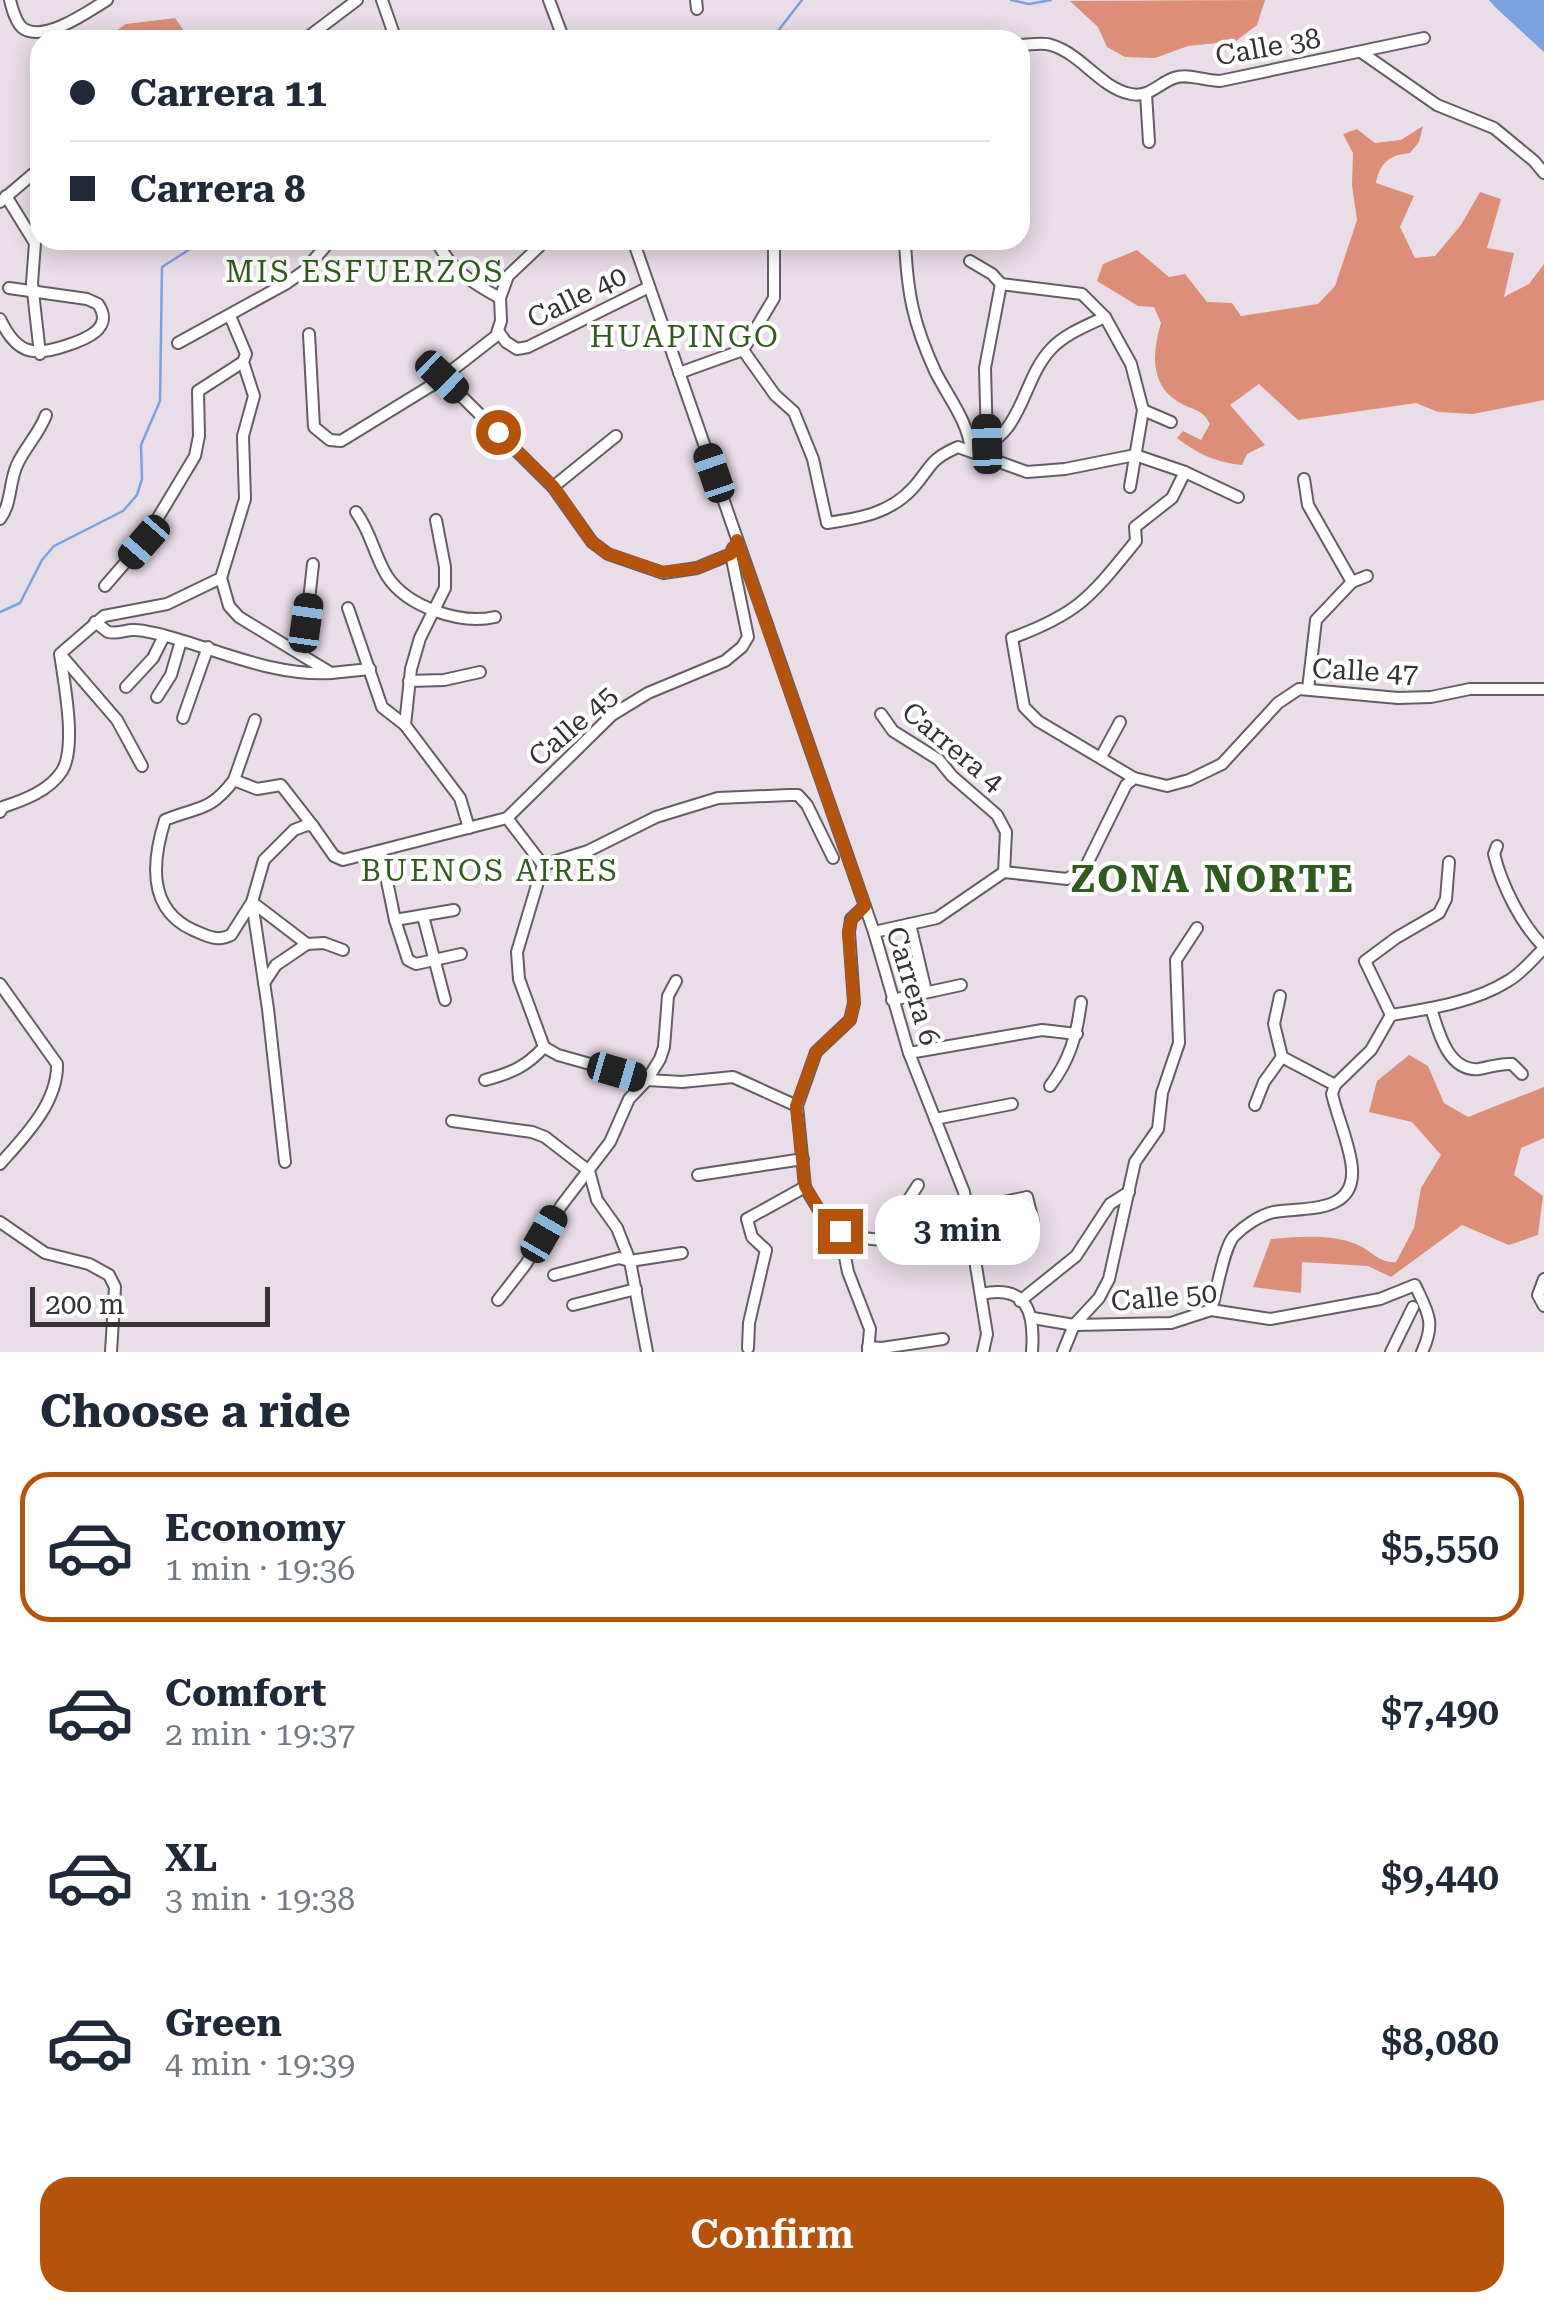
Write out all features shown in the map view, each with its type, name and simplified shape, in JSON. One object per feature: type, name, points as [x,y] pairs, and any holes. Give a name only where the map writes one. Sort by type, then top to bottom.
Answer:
[{"type":"street","points":[[48,30],[59,28],[107,0]]},
{"type":"street","points":[[317,30],[356,0]]},
{"type":"street","points":[[382,0],[392,30]]},
{"type":"street","points":[[549,0],[560,30]]},
{"type":"street","points":[[6,2],[24,30],[30,31]]},
{"type":"street","name":"Calle 38","points":[[1146,94],[1172,78],[1186,75],[1200,81],[1220,81],[1424,38]]},
{"type":"street","points":[[1030,45],[1048,44],[1071,54],[1108,84],[1130,94],[1146,94],[1149,142]]},
{"type":"street","points":[[1361,52],[1437,104],[1494,128],[1544,174]]},
{"type":"street","points":[[30,176],[3,199],[30,235]]},
{"type":"street","points":[[35,250],[33,290],[40,354]]},
{"type":"street","points":[[178,343],[287,284],[322,250]]},
{"type":"street","points":[[440,250],[471,283],[500,298]]},
{"type":"street","points":[[498,330],[500,298],[508,276],[535,250]]},
{"type":"street","name":"Carrera 6","points":[[637,250],[874,932],[909,1054],[964,1192],[987,1334],[983,1352]]},
{"type":"street","points":[[679,373],[742,350],[774,298],[774,250]]},
{"type":"street","points":[[905,250],[907,293],[917,327],[936,373],[969,433],[971,450]]},
{"type":"street","points":[[970,260],[1002,284],[1082,294],[1104,318],[1131,364],[1143,410],[1130,488]]},
{"type":"street","points":[[987,444],[985,368],[1002,284]]},
{"type":"street","name":"Calle 40","points":[[498,330],[517,349],[528,347],[650,287]]},
{"type":"street","points":[[0,319],[14,342],[40,354],[94,334],[104,317],[98,304],[87,298],[9,288]]},
{"type":"street","points":[[104,586],[144,542],[195,456],[199,436],[198,391],[243,362],[246,354],[230,316]]},
{"type":"street","points":[[971,450],[1007,430],[1052,348],[1077,330],[1104,318]]},
{"type":"street","name":"Calle 40","points":[[309,334],[314,427],[330,440],[341,440],[442,377],[496,336],[498,330]]},
{"type":"street","points":[[742,350],[775,395],[794,412],[812,460],[827,523],[874,516],[914,487],[930,463],[958,447],[1028,472],[1135,455],[1186,472],[1238,497]]},
{"type":"street","points":[[243,362],[254,396],[243,436],[245,500],[221,578],[233,612],[332,673]]},
{"type":"street","points":[[442,377],[554,487],[592,542],[608,554],[663,572],[697,568],[731,554],[737,540]]},
{"type":"street","points":[[1143,410],[1171,422]]},
{"type":"street","points":[[0,519],[6,512],[17,465],[46,416]]},
{"type":"street","points":[[554,487],[616,436]]},
{"type":"street","points":[[874,932],[947,914],[1004,872],[1067,879],[1084,868],[1121,790],[1134,778],[1038,721],[1024,707],[1012,638],[1052,623],[1091,596],[1136,542],[1136,527],[1172,498],[1186,472]]},
{"type":"street","points":[[1304,478],[1308,504],[1352,582]]},
{"type":"street","points":[[356,512],[369,529],[387,576],[402,593],[434,610],[474,620],[495,617]]},
{"type":"street","points":[[405,724],[409,682],[420,638],[444,588],[445,566],[436,520]]},
{"type":"street","name":"Calle 45","points":[[313,826],[334,856],[343,860],[507,818],[612,715],[648,693],[725,662],[742,647],[748,636],[747,622],[731,554]]},
{"type":"street","points":[[300,651],[313,564]]},
{"type":"street","points":[[1308,689],[1316,620],[1352,582],[1367,576]]},
{"type":"street","points":[[60,654],[104,616],[168,604],[221,578]]},
{"type":"street","points":[[348,608],[382,707],[405,724],[460,798],[469,828]]},
{"type":"street","points":[[95,622],[108,632],[136,630],[208,647],[248,663],[312,674],[370,669]]},
{"type":"street","points":[[126,687],[153,658],[164,636]]},
{"type":"street","points":[[156,697],[171,675],[181,641]]},
{"type":"street","points":[[182,718],[208,647]]},
{"type":"street","points":[[60,654],[117,720],[142,766]]},
{"type":"street","points":[[1,807],[29,798],[54,781],[65,763],[69,714],[60,654]]},
{"type":"street","points":[[409,682],[480,672]]},
{"type":"street","name":"Calle 47","points":[[1134,778],[1167,786],[1222,764],[1278,703],[1299,690],[1398,698],[1470,689],[1544,689]]},
{"type":"street","name":"Carrera 4","points":[[881,714],[893,731],[939,760],[997,814],[1006,832],[1004,872]]},
{"type":"street","points":[[254,720],[234,780],[198,812],[165,820],[154,870],[155,884],[171,916],[212,938],[231,936],[252,902],[264,860],[294,830],[313,826]]},
{"type":"street","points":[[1101,756],[1120,722]]},
{"type":"street","points":[[234,780],[257,789],[281,784],[313,826]]},
{"type":"street","points":[[543,866],[588,851],[656,817],[718,798],[798,795],[833,858]]},
{"type":"street","points":[[507,818],[543,866]]},
{"type":"street","points":[[1391,1015],[1431,1008],[1512,979],[1544,948],[1518,912],[1498,869],[1494,854],[1498,846]]},
{"type":"street","points":[[381,852],[395,920],[410,962],[461,954]]},
{"type":"street","points":[[1391,1015],[1365,961],[1439,913],[1446,900],[1449,862]]},
{"type":"street","points":[[543,866],[517,952],[519,979],[544,1047],[558,1055],[647,1080],[682,1082],[733,1076],[796,1106]]},
{"type":"street","points":[[252,902],[307,944]]},
{"type":"street","points":[[252,902],[286,1162]]},
{"type":"street","points":[[865,906],[851,920],[848,932],[854,1003],[850,1020],[816,1052],[796,1106],[805,1186],[820,1212],[840,1231],[911,1243]]},
{"type":"street","points":[[395,920],[454,910]]},
{"type":"street","points":[[423,916],[437,959],[444,1000]]},
{"type":"street","points":[[910,924],[926,987]]},
{"type":"street","points":[[1063,1352],[1074,1325],[1099,1298],[1109,1279],[1136,1162],[1158,1130],[1162,1093],[1179,1044],[1176,960],[1197,928]]},
{"type":"street","points":[[264,984],[276,966],[307,944],[342,950]]},
{"type":"street","points":[[498,1300],[526,1264],[560,1206],[610,1142],[629,1099],[647,1080],[664,1047],[668,996],[676,981]]},
{"type":"street","points":[[0,984],[57,1064],[57,1075],[40,1115],[0,1164]]},
{"type":"street","points":[[892,1000],[961,986]]},
{"type":"street","points":[[1280,996],[1274,1024],[1282,1057],[1335,1085]]},
{"type":"street","points":[[1050,1086],[1063,1069],[1077,1034],[1081,1002]]},
{"type":"street","points":[[1431,1008],[1456,1062],[1478,1069],[1512,1064],[1522,1074]]},
{"type":"street","points":[[1210,1310],[1232,1238],[1272,1212],[1317,1210],[1336,1202],[1349,1188],[1353,1170],[1332,1094],[1335,1085],[1371,1050],[1391,1015]]},
{"type":"street","points":[[909,1054],[1042,1030],[1077,1034]]},
{"type":"street","points":[[485,1080],[514,1072],[544,1047]]},
{"type":"street","points":[[1254,1105],[1282,1057]]},
{"type":"street","points":[[935,1118],[1012,1104]]},
{"type":"street","points":[[452,1121],[532,1132],[589,1170],[597,1200],[618,1228],[630,1261],[647,1352]]},
{"type":"street","points":[[698,1175],[803,1159]]},
{"type":"street","points":[[882,1240],[918,1184]]},
{"type":"street","points":[[748,1348],[766,1250],[752,1237],[747,1219],[805,1186]]},
{"type":"street","points":[[1020,1301],[1076,1256],[1110,1204],[1129,1192]]},
{"type":"street","points":[[967,1210],[1027,1197],[1033,1221]]},
{"type":"street","points":[[0,1222],[44,1254],[89,1264],[109,1275],[116,1288],[111,1352]]},
{"type":"street","points":[[840,1231],[848,1272],[870,1329],[868,1349],[943,1338]]},
{"type":"street","points":[[554,1275],[619,1258],[630,1261],[682,1253]]},
{"type":"street","points":[[1544,1279],[1538,1296],[1544,1306]]},
{"type":"street","name":"Calle 50","points":[[1033,1318],[1074,1325],[1171,1323],[1210,1310],[1270,1319],[1380,1299],[1415,1285],[1431,1319],[1422,1352]]},
{"type":"street","points":[[572,1305],[636,1289]]},
{"type":"street","points":[[981,1294],[1003,1290],[1014,1294],[1033,1318],[1032,1352]]},
{"type":"street","points":[[1392,1352],[1413,1307]]},
{"type":"shaded area","points":[[1265,0],[1257,25],[1236,41],[1188,46],[1155,58],[1125,57],[1107,47],[1098,27],[1070,1]]},
{"type":"shaded area","points":[[175,18],[183,30],[117,30],[126,24]]},
{"type":"shaded area","points":[[1423,126],[1419,142],[1410,153],[1387,161],[1376,183],[1414,196],[1400,227],[1415,258],[1435,256],[1461,225],[1480,192],[1501,199],[1487,248],[1514,253],[1504,297],[1529,284],[1544,264],[1544,400],[1473,414],[1438,412],[1416,403],[1298,420],[1259,384],[1230,405],[1265,445],[1247,454],[1242,465],[1207,456],[1177,438],[1183,431],[1201,440],[1210,424],[1203,414],[1174,399],[1160,381],[1155,360],[1161,323],[1154,307],[1138,306],[1097,281],[1103,264],[1137,250],[1169,277],[1185,274],[1207,302],[1232,303],[1241,316],[1318,304],[1335,286],[1357,220],[1353,153],[1343,134],[1357,129],[1375,143],[1401,140]]},
{"type":"shaded area","points":[[1409,1055],[1428,1066],[1444,1103],[1468,1117],[1544,1087],[1544,1138],[1521,1148],[1514,1175],[1543,1196],[1538,1235],[1509,1245],[1462,1225],[1391,1277],[1368,1266],[1302,1262],[1301,1293],[1253,1287],[1271,1239],[1333,1238],[1359,1245],[1384,1261],[1396,1262],[1414,1228],[1421,1188],[1441,1155],[1412,1122],[1369,1112],[1377,1081]]},
{"type":"water","points":[[1489,0],[1544,0],[1544,52],[1495,7]]},
{"type":"waterway","points":[[779,30],[802,0]]},
{"type":"waterway","points":[[1011,0],[1029,4],[1051,0]]},
{"type":"waterway","points":[[0,612],[20,603],[42,560],[54,546],[123,511],[137,495],[142,479],[141,445],[160,401],[162,267],[188,250]]},
{"type":"district","name":"MIS ESFUERZOS","points":[[365,271]]},
{"type":"district","name":"HUAPINGO","points":[[685,336]]},
{"type":"district","name":"BUENOS AIRES","points":[[490,870]]},
{"type":"district","name":"ZONA NORTE","points":[[1213,879]]},
{"type":"route","points":[[498,432],[554,487],[592,542],[608,554],[663,572],[697,568],[731,554],[737,540],[865,906],[851,920],[848,932],[854,1003],[850,1020],[816,1052],[796,1106],[805,1186],[820,1212],[840,1231]]}]
